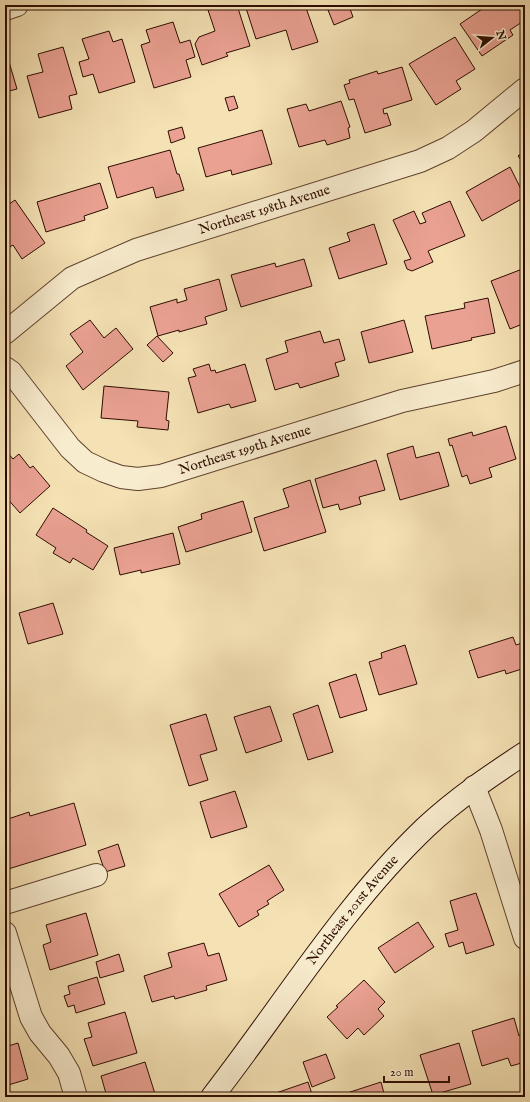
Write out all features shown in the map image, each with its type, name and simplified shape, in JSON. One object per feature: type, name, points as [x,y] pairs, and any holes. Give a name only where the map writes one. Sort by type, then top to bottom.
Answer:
[{"type":"street","points":[[5,9],[17,5]]},
{"type":"street","name":"Northeast 198th Avenue","points":[[5,334],[72,278],[100,264],[136,250],[420,161],[448,148],[474,131],[525,89]]},
{"type":"street","name":"Northeast 199th Avenue","points":[[5,368],[11,372],[70,448],[86,462],[104,471],[138,480],[161,476],[402,401],[494,380],[525,371]]},
{"type":"street","name":"Northeast 201st Avenue","points":[[212,1097],[345,918],[379,877],[426,827],[474,787],[525,753]]},
{"type":"street","points":[[474,787],[491,830],[525,938]]},
{"type":"street","points":[[5,903],[96,875]]},
{"type":"street","points":[[5,933],[32,1017],[40,1033],[59,1056],[69,1073],[76,1097]]},
{"type":"building","points":[[224,5],[237,5],[250,46],[226,53],[228,56],[202,65],[195,44],[199,37],[215,31],[208,10]]},
{"type":"building","points":[[245,5],[305,5],[318,42],[292,50],[286,30],[256,39]]},
{"type":"building","points":[[326,5],[352,5],[349,6],[353,17],[334,25]]},
{"type":"building","points":[[488,5],[518,5],[525,15],[525,20],[510,30],[513,35],[482,56],[460,24]]},
{"type":"building","points":[[173,22],[180,43],[190,40],[195,57],[186,60],[191,77],[154,88],[141,45],[150,42],[146,30]]},
{"type":"building","points":[[109,31],[113,42],[122,39],[135,82],[99,93],[93,74],[83,77],[79,62],[89,59],[82,39]]},
{"type":"building","points":[[455,37],[475,69],[456,81],[461,89],[436,105],[409,64]]},
{"type":"building","points":[[63,47],[77,94],[69,96],[72,109],[39,118],[27,76],[43,72],[38,54]]},
{"type":"building","points":[[7,55],[17,89],[5,92],[5,56]]},
{"type":"building","points":[[402,67],[412,100],[383,109],[384,114],[387,113],[391,125],[365,133],[354,99],[349,100],[344,85],[350,83],[349,80],[377,71],[378,74]]},
{"type":"building","points":[[234,96],[238,108],[229,111],[225,98]]},
{"type":"building","points":[[341,101],[350,127],[348,128],[350,138],[327,145],[325,140],[299,147],[287,109],[306,104],[309,111]]},
{"type":"building","points":[[182,127],[185,138],[171,143],[168,131]]},
{"type":"building","points":[[262,130],[272,164],[232,175],[231,170],[206,177],[198,148]]},
{"type":"building","points":[[170,150],[177,174],[179,174],[184,190],[156,198],[153,187],[117,198],[108,167]]},
{"type":"building","points":[[525,150],[525,165],[518,156]]},
{"type":"building","points":[[510,167],[525,197],[482,221],[466,192]]},
{"type":"building","points":[[100,183],[108,208],[84,216],[85,220],[46,232],[37,202]]},
{"type":"building","points":[[15,200],[45,243],[22,259],[13,245],[5,250],[5,207]]},
{"type":"building","points":[[450,201],[465,236],[428,251],[433,262],[412,271],[407,269],[404,261],[411,259],[393,220],[414,211],[420,224],[426,222],[422,213]]},
{"type":"building","points":[[374,224],[387,264],[339,279],[329,248],[350,241],[347,233]]},
{"type":"building","points":[[304,259],[312,286],[241,307],[231,275],[275,263],[276,267]]},
{"type":"building","points":[[525,268],[525,323],[510,329],[491,281]]},
{"type":"building","points":[[219,279],[227,310],[205,317],[207,324],[158,336],[150,307],[177,299],[177,303],[187,300],[184,289]]},
{"type":"building","points":[[488,298],[495,333],[432,349],[425,316],[465,308],[464,303]]},
{"type":"building","points":[[90,320],[104,338],[116,328],[133,349],[83,390],[66,366],[83,352],[70,334]]},
{"type":"building","points":[[404,320],[413,352],[369,363],[361,332]]},
{"type":"building","points":[[320,331],[324,343],[339,339],[345,360],[335,363],[339,376],[300,388],[298,383],[275,390],[266,359],[288,352],[285,341]]},
{"type":"building","points":[[157,336],[173,353],[163,362],[147,345]]},
{"type":"building","points":[[209,364],[211,371],[215,370],[216,373],[245,364],[256,401],[231,408],[229,404],[198,413],[188,378],[196,376],[193,369]]},
{"type":"building","points":[[104,386],[169,392],[166,420],[169,421],[168,430],[137,427],[138,421],[101,418]]},
{"type":"building","points":[[506,426],[516,459],[489,468],[492,477],[470,484],[467,475],[462,477],[452,445],[450,446],[448,439],[472,432],[473,436]]},
{"type":"building","points":[[413,446],[416,458],[439,452],[449,486],[400,500],[387,454]]},
{"type":"building","points":[[5,450],[13,459],[19,454],[30,468],[33,466],[50,486],[20,513],[5,496]]},
{"type":"building","points":[[376,460],[385,490],[359,497],[361,504],[340,510],[338,504],[323,508],[315,479]]},
{"type":"building","points":[[310,480],[326,532],[264,551],[254,518],[289,507],[283,489]]},
{"type":"building","points":[[243,501],[252,532],[186,552],[178,527],[202,519],[201,514]]},
{"type":"building","points":[[53,508],[87,530],[86,532],[108,546],[93,570],[73,558],[70,563],[53,553],[56,548],[36,535]]},
{"type":"building","points":[[173,533],[180,564],[141,573],[141,570],[120,575],[114,548]]},
{"type":"building","points":[[53,603],[63,634],[28,644],[19,613]]},
{"type":"building","points":[[513,637],[516,645],[525,642],[525,668],[506,674],[505,670],[478,678],[469,651]]},
{"type":"building","points":[[405,645],[417,684],[379,695],[369,662],[382,658],[381,653]]},
{"type":"building","points":[[356,674],[367,710],[340,718],[329,683]]},
{"type":"building","points":[[318,705],[333,752],[308,760],[293,714]]},
{"type":"building","points":[[270,706],[282,741],[246,753],[234,717]]},
{"type":"building","points":[[206,714],[217,750],[200,755],[208,780],[189,786],[170,725]]},
{"type":"building","points":[[5,774],[10,791],[5,793]]},
{"type":"building","points":[[235,791],[247,827],[211,838],[200,802]]},
{"type":"building","points":[[74,803],[86,845],[5,870],[5,820],[29,812],[30,816]]},
{"type":"building","points":[[118,844],[125,866],[105,872],[98,851]]},
{"type":"building","points":[[269,865],[284,890],[267,901],[269,904],[257,911],[259,915],[239,927],[219,894]]},
{"type":"building","points":[[476,893],[494,945],[466,954],[463,942],[449,947],[445,934],[458,930],[450,901]]},
{"type":"building","points":[[86,913],[98,955],[50,970],[43,945],[51,942],[46,925]]},
{"type":"building","points":[[418,922],[434,947],[395,973],[378,948]]},
{"type":"building","points":[[204,943],[208,956],[219,953],[227,980],[206,986],[207,990],[175,999],[174,996],[152,1002],[144,976],[172,967],[168,953]]},
{"type":"building","points":[[119,954],[124,971],[100,978],[96,962]]},
{"type":"building","points":[[97,977],[105,1004],[76,1013],[74,1005],[68,1007],[64,996],[70,994],[68,986]]},
{"type":"building","points":[[364,980],[385,1002],[378,1009],[384,1016],[364,1035],[358,1028],[347,1039],[327,1017],[338,1007],[336,1006]]},
{"type":"building","points":[[125,1012],[137,1053],[93,1066],[84,1039],[92,1037],[88,1023]]},
{"type":"building","points":[[514,1018],[519,1036],[525,1034],[525,1062],[511,1066],[508,1058],[482,1066],[472,1031]]},
{"type":"building","points":[[18,1043],[28,1079],[5,1086],[5,1047]]},
{"type":"building","points":[[459,1043],[471,1084],[433,1095],[420,1055]]},
{"type":"building","points":[[326,1054],[335,1078],[312,1087],[303,1062]]},
{"type":"building","points":[[145,1062],[156,1097],[107,1097],[101,1076]]},
{"type":"building","points":[[308,1082],[313,1097],[277,1097],[276,1093]]},
{"type":"building","points":[[381,1082],[385,1097],[345,1097],[344,1094]]}]
